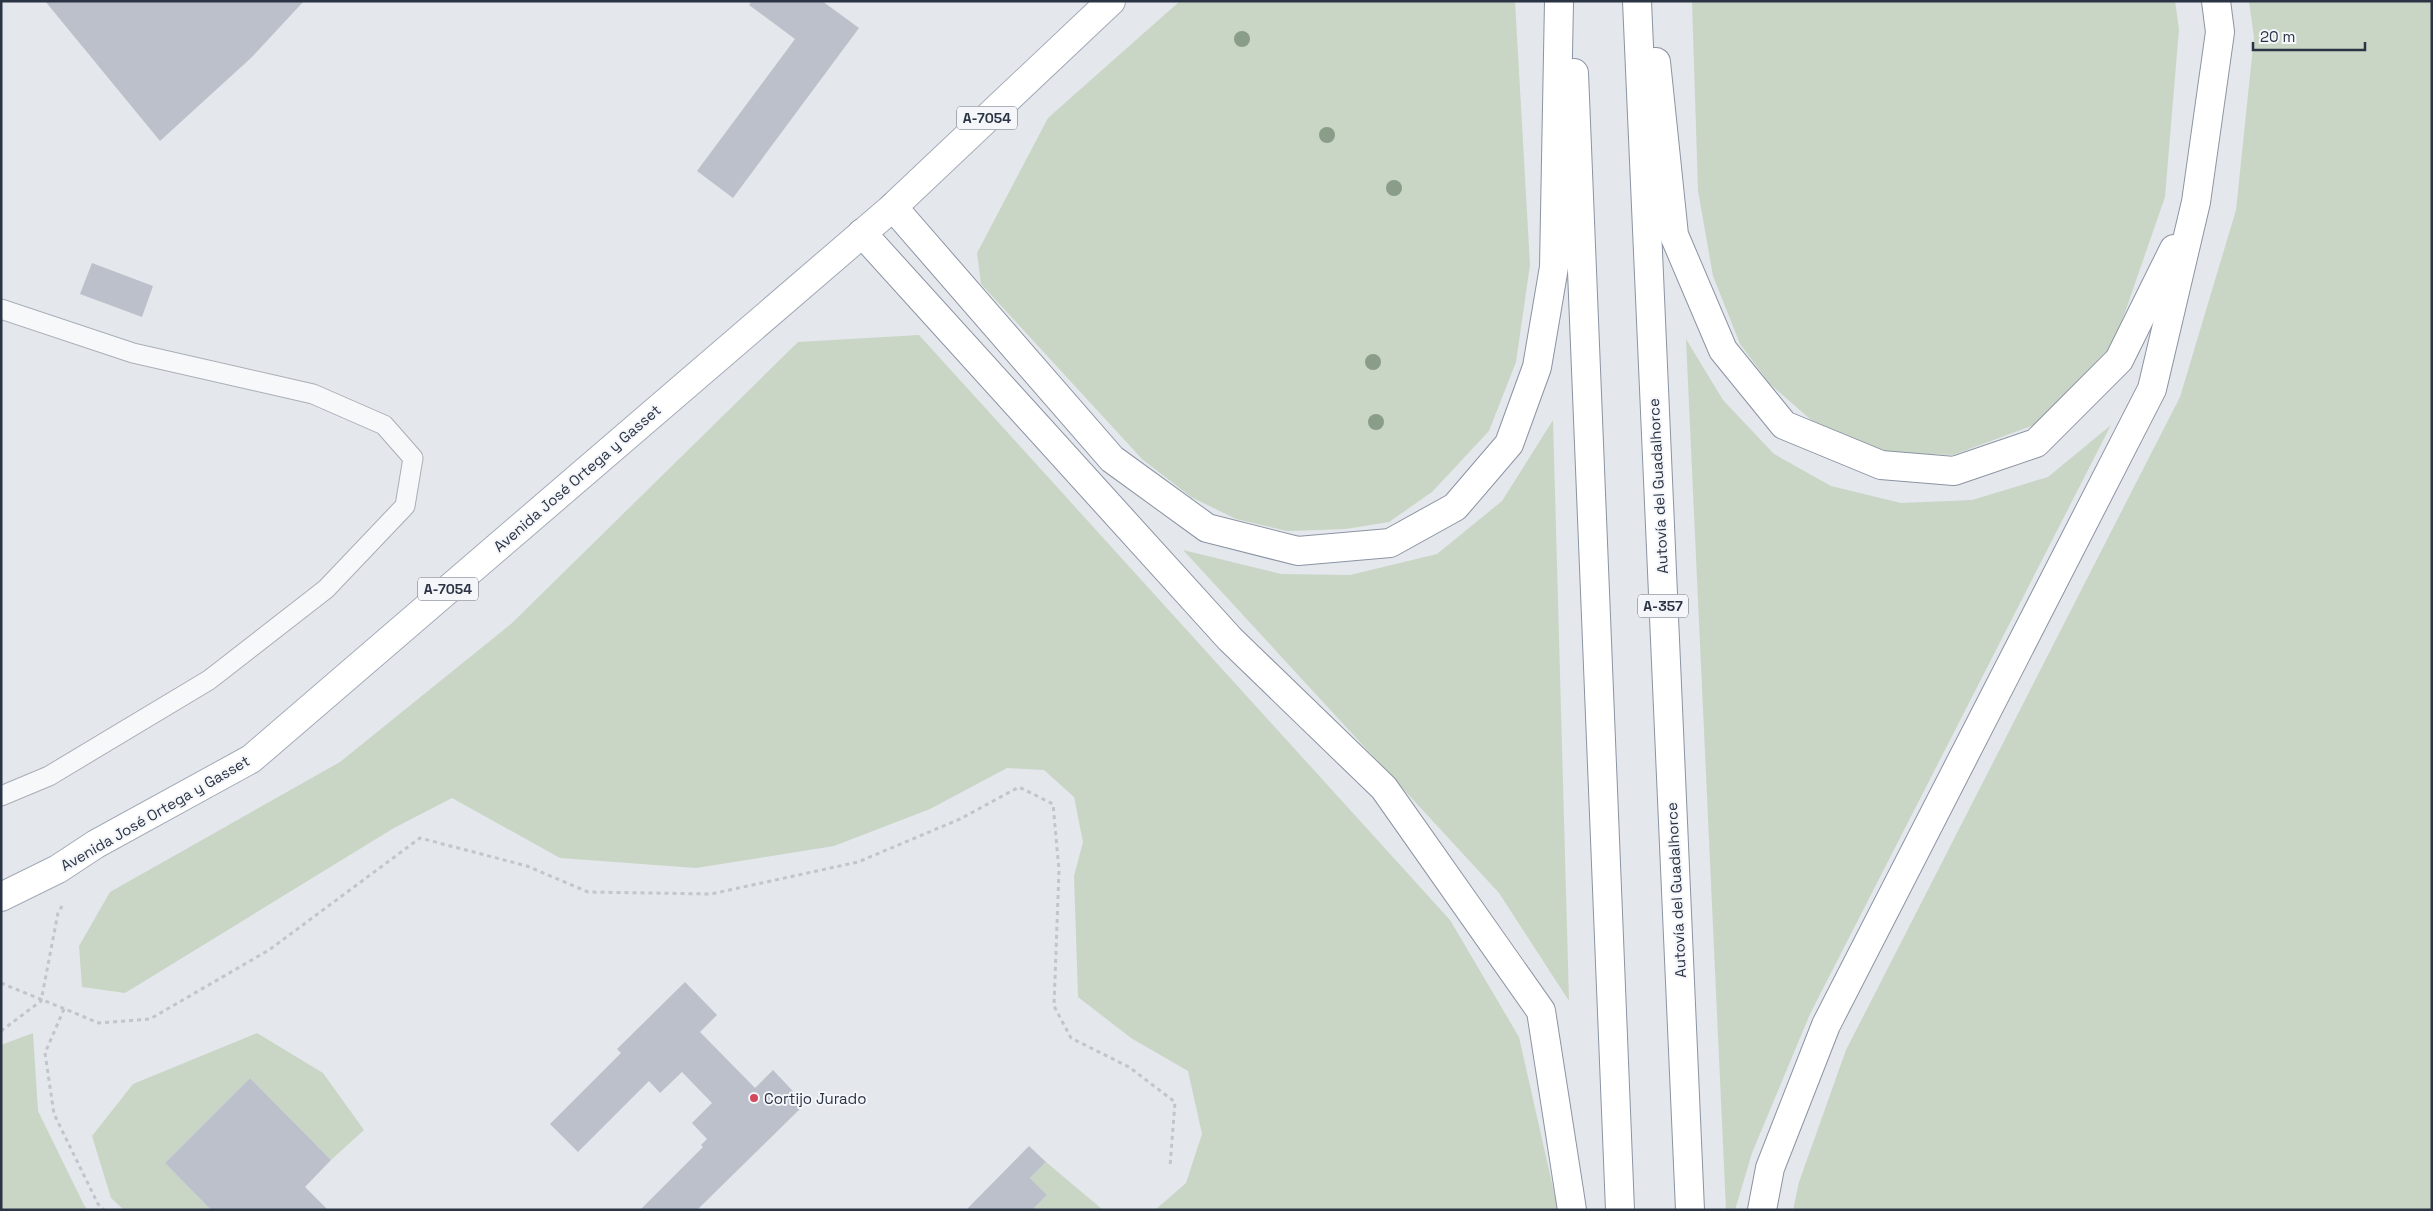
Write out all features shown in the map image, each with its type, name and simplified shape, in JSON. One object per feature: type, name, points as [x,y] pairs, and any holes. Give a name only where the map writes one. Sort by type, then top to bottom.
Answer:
[{"type":"main road","name":"Avenida José Ortega y Gasset","points":[[1,897],[58,869],[96,844],[251,759],[893,207],[1111,1]]},
{"type":"main road","points":[[893,207],[1112,459],[1207,528],[1298,552],[1390,543],[1455,507],[1509,444],[1537,367],[1554,267],[1559,1]]},
{"type":"main road","points":[[1572,1],[1620,1210]]},
{"type":"main road","name":"Autovía del Guadalhorce","points":[[1637,1],[1690,1210]]},
{"type":"main road","points":[[1650,1],[1674,235],[1723,350],[1784,425],[1880,465],[1954,470],[2036,443],[2119,360],[2196,202]]},
{"type":"main road","points":[[1762,1210],[1770,1168],[1826,1025],[2152,389],[2196,202],[2220,32],[2216,1]]},
{"type":"main road","points":[[862,233],[1230,639],[1384,788],[1541,1012],[1572,1210]]},
{"type":"lane","points":[[1,309],[133,353],[313,394],[384,425],[413,458],[405,506],[326,589],[209,680],[49,776],[1,796]]},
{"type":"path","points":[[1,983],[40,1001],[99,1023],[150,1019],[269,950],[420,838],[527,866],[588,892],[712,894],[858,862],[960,819],[1019,787],[1053,804],[1059,870],[1054,1006],[1070,1038],[1130,1067],[1175,1102],[1170,1166]]},
{"type":"path","points":[[1,1031],[40,1001],[58,913],[63,904]]},
{"type":"path","points":[[64,1009],[45,1053],[54,1114],[98,1204],[104,1210]]},
{"type":"green space","points":[[1180,1],[1515,1],[1530,265],[1516,362],[1489,431],[1432,492],[1389,522],[1346,529],[1287,531],[1236,519],[1191,497],[1142,459],[981,284],[977,253],[1048,118]]},
{"type":"green space","points":[[1692,1],[2175,1],[2179,29],[2165,197],[2114,344],[2037,424],[1953,455],[1881,452],[1817,425],[1770,384],[1740,344],[1713,276],[1698,191]]},
{"type":"green space","points":[[2249,1],[2432,1],[2432,1210],[1793,1210],[1799,1182],[1846,1050],[2180,397],[2236,210],[2254,37]]},
{"type":"green space","points":[[919,335],[1450,920],[1519,1037],[1558,1210],[1155,1210],[1186,1183],[1202,1134],[1188,1071],[1131,1038],[1078,997],[1074,876],[1083,842],[1074,797],[1044,770],[1007,768],[930,809],[834,846],[696,868],[560,858],[452,798],[394,828],[125,993],[82,987],[79,946],[110,892],[340,762],[511,624],[798,342]]},
{"type":"green space","points":[[1686,339],[1723,400],[1774,454],[1831,486],[1901,503],[1972,500],[2048,477],[2111,425],[1810,1014],[1752,1153],[1735,1210],[1726,1210]]},
{"type":"green space","points":[[1553,420],[1569,1001],[1499,893],[1183,550],[1281,574],[1350,575],[1437,554],[1502,501]]},
{"type":"green space","points":[[33,1033],[38,1111],[88,1210],[1,1210],[1,1045]]},
{"type":"green space","points":[[257,1033],[323,1073],[364,1130],[331,1160],[250,1078],[165,1163],[211,1210],[124,1210],[111,1198],[92,1136],[133,1084]]},
{"type":"green space","points":[[1046,1162],[1103,1210],[1037,1210],[1034,1208],[1047,1195],[1030,1178]]},
{"type":"building","points":[[45,1],[304,1],[252,57],[160,141]]},
{"type":"building","points":[[752,1],[822,1],[859,28],[733,198],[697,171],[795,39],[749,5]]},
{"type":"building","points":[[92,263],[153,286],[142,317],[80,294]]},
{"type":"building","name":"Cortijo Jurado","points":[[685,982],[717,1015],[700,1032],[755,1088],[773,1070],[805,1104],[697,1210],[640,1210],[703,1147],[701,1145],[707,1139],[692,1123],[712,1103],[682,1072],[660,1093],[649,1081],[578,1152],[550,1124],[621,1053],[617,1049]]},
{"type":"building","points":[[250,1078],[331,1160],[305,1187],[328,1210],[211,1210],[165,1163]]},
{"type":"building","points":[[1029,1146],[1046,1162],[1030,1178],[1047,1195],[1034,1208],[1037,1210],[966,1210]]},
{"type":"place","name":"Cortijo Jurado","points":[[754,1098]]}]
